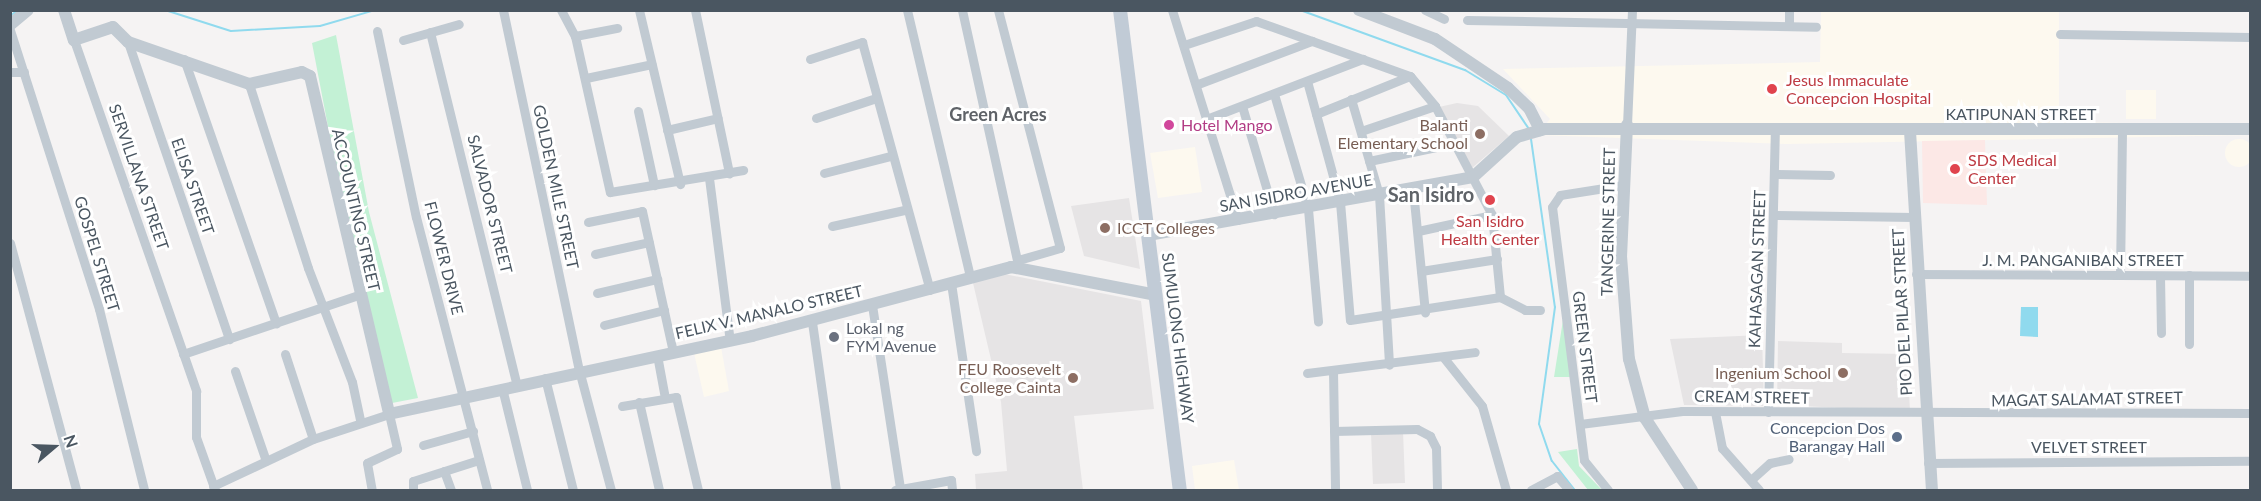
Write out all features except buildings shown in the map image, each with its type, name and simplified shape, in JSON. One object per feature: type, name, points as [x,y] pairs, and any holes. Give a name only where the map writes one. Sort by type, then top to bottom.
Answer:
[{"type":"main road","name":"SUMULONG HIGHWAY","points":[[1120,10],[1180,490]]},
{"type":"street","points":[[10,25],[28,10]]},
{"type":"street","name":"SERVILLANA STREET","points":[[64,10],[196,391],[196,437],[214,488]]},
{"type":"street","name":"GOLDEN MILE STREET","points":[[503,10],[579,370],[611,490]]},
{"type":"street","points":[[561,10],[575,36],[610,192],[654,185],[680,184],[743,170]]},
{"type":"street","points":[[639,10],[680,184]]},
{"type":"street","points":[[694,10],[729,173]]},
{"type":"street","points":[[907,10],[970,277]]},
{"type":"street","points":[[962,10],[1018,263],[1060,248],[998,10]]},
{"type":"street","points":[[1172,10],[1209,118],[1238,220]]},
{"type":"street","points":[[1359,10],[1435,39],[1508,88],[1529,108],[1532,132]]},
{"type":"street","name":"TANGERINE STREET","points":[[1632,10],[1623,186],[1622,309],[1645,418],[1692,490]]},
{"type":"street","points":[[1789,10],[1789,26]]},
{"type":"street","points":[[1426,11],[1444,19]]},
{"type":"street","points":[[1467,20],[1483,15],[1631,24],[1816,27]]},
{"type":"street","points":[[1184,45],[1256,21],[1410,76],[1435,106],[1492,215],[1500,297]]},
{"type":"street","points":[[403,40],[459,24]]},
{"type":"street","points":[[74,40],[113,27],[128,42],[184,59],[249,84],[360,421]]},
{"type":"street","points":[[575,36],[617,28]]},
{"type":"street","name":"GOSPEL STREET","points":[[10,30],[99,309],[144,490]]},
{"type":"street","name":"FLOWER DRIVE","points":[[376,31],[416,217],[465,396],[487,490]]},
{"type":"street","name":"SALVADOR STREET","points":[[430,32],[517,385]]},
{"type":"street","points":[[2060,34],[2250,36]]},
{"type":"street","points":[[1198,84],[1312,41]]},
{"type":"street","name":"ELISA STREET","points":[[128,42],[229,339]]},
{"type":"street","points":[[810,59],[862,42],[904,210],[930,290]]},
{"type":"street","points":[[184,59],[276,323]]},
{"type":"street","points":[[1209,118],[1363,59]]},
{"type":"street","points":[[586,78],[652,64]]},
{"type":"street","points":[[10,72],[24,72]]},
{"type":"street","name":"ACCOUNTING STREET","points":[[249,84],[302,72],[310,76],[358,295],[389,414]]},
{"type":"street","points":[[1316,114],[1410,76]]},
{"type":"street","points":[[1307,81],[1340,202],[1350,320],[1386,318],[1500,297],[1525,310],[1540,310]]},
{"type":"street","points":[[1274,94],[1308,209],[1318,322]]},
{"type":"street","points":[[816,118],[876,98]]},
{"type":"street","points":[[1351,99],[1379,195],[1389,365]]},
{"type":"street","points":[[1242,106],[1274,214]]},
{"type":"street","points":[[1361,131],[1435,106]]},
{"type":"street","points":[[638,111],[654,185]]},
{"type":"street","points":[[667,130],[718,118]]},
{"type":"street","name":"KATIPUNAN STREET","points":[[1532,132],[1627,125],[1910,131],[2250,129]]},
{"type":"street","name":"KAHASAGAN STREET","points":[[1768,411],[1775,128]]},
{"type":"street","points":[[2120,275],[2122,130]]},
{"type":"street","name":"PIO DEL PILAR STREET","points":[[1910,131],[1924,416],[1932,490]]},
{"type":"street","name":"SAN ISIDRO AVENUE","points":[[1148,236],[1413,190],[1473,177],[1532,132]]},
{"type":"street","points":[[1370,160],[1455,143]]},
{"type":"street","points":[[824,173],[890,156]]},
{"type":"street","points":[[1774,174],[1830,175]]},
{"type":"street","points":[[709,178],[730,341]]},
{"type":"street","name":"GREEN STREET","points":[[1608,490],[1584,460],[1553,199],[1623,186]]},
{"type":"street","points":[[1413,190],[1425,312]]},
{"type":"street","points":[[588,222],[638,210],[644,214],[673,352]]},
{"type":"street","points":[[831,226],[904,210]]},
{"type":"street","points":[[1418,231],[1492,215]]},
{"type":"street","points":[[1774,215],[1914,218]]},
{"type":"street","points":[[595,255],[649,242]]},
{"type":"street","points":[[10,243],[76,490]]},
{"type":"street","points":[[1421,271],[1497,259]]},
{"type":"street","name":"FELIX V. MANALO STREET","points":[[389,414],[579,370],[730,341],[812,322],[1018,263],[1156,295]]},
{"type":"street","name":"J. M. PANGANIBAN STREET","points":[[1916,274],[2250,276]]},
{"type":"street","points":[[2189,275],[2189,344]]},
{"type":"street","points":[[2160,276],[2161,333]]},
{"type":"street","points":[[597,293],[657,279]]},
{"type":"street","points":[[951,283],[976,451]]},
{"type":"street","points":[[183,354],[358,295]]},
{"type":"street","points":[[872,305],[897,489],[951,480],[952,490]]},
{"type":"street","points":[[604,325],[664,310]]},
{"type":"street","points":[[812,322],[836,490]]},
{"type":"street","points":[[1307,373],[1389,365],[1474,352]]},
{"type":"street","points":[[285,354],[313,439]]},
{"type":"street","points":[[657,355],[665,398]]},
{"type":"street","points":[[1444,358],[1482,406],[1506,490]]},
{"type":"street","points":[[235,371],[266,461]]},
{"type":"street","points":[[1333,371],[1335,490]]},
{"type":"street","points":[[545,378],[573,490]]},
{"type":"street","points":[[502,388],[527,490]]},
{"type":"street","points":[[622,406],[676,397],[698,490]]},
{"type":"street","points":[[639,402],[659,490]]},
{"type":"street","name":"CREAM STREET","points":[[1580,424],[1714,412],[1768,411],[1924,416]]},
{"type":"street","points":[[1714,412],[1722,448],[1752,479],[1759,490]]},
{"type":"street","name":"MAGAT SALAMAT STREET","points":[[1924,416],[2250,413]]},
{"type":"street","points":[[214,488],[313,439],[360,421],[389,414],[396,448],[367,463],[372,490]]},
{"type":"street","points":[[1334,431],[1417,429],[1430,436],[1436,448],[1437,490]]},
{"type":"street","points":[[423,445],[473,431]]},
{"type":"street","points":[[1752,479],[1770,463],[1789,459]]},
{"type":"street","points":[[413,490],[413,481],[479,460]]},
{"type":"street","name":"VELVET STREET","points":[[1928,463],[2250,461]]},
{"type":"street","points":[[444,471],[451,490]]},
{"type":"street","points":[[1531,490],[1557,476],[1569,490]]},
{"type":"shaded area","points":[[1821,11],[2059,11],[2059,122],[2250,125],[2250,135],[1787,144],[1537,135],[1550,119],[1503,69],[1820,62]]},
{"type":"shaded area","points":[[2126,90],[2156,90],[2156,119],[2126,119]]},
{"type":"shaded area","name":"Balanti Elementary School","points":[[1457,103],[1478,106],[1509,136],[1472,168],[1439,107]]},
{"type":"shaded area","points":[[2239,139],[2249,143],[2253,153],[2249,163],[2239,167],[2229,163],[2225,153],[2229,143]]},
{"type":"shaded area","name":"SDS Medical Center","points":[[1985,140],[1987,205],[1923,203],[1922,141]]},
{"type":"shaded area","points":[[1195,147],[1202,192],[1158,198],[1150,153]]},
{"type":"shaded area","name":"ICCT Colleges","points":[[1129,198],[1140,269],[1084,256],[1071,206]]},
{"type":"shaded area","name":"FEU Roosevelt College Cainta","points":[[1004,274],[1141,301],[1154,409],[1074,416],[1083,490],[976,490],[975,474],[1007,471],[1001,402],[973,283]]},
{"type":"shaded area","name":"Ingenium School","points":[[1762,335],[1764,406],[1684,405],[1670,339]]},
{"type":"shaded area","name":"Ingenium School","points":[[1778,341],[1842,343],[1842,353],[1907,354],[1910,411],[1777,405]]},
{"type":"shaded area","points":[[721,347],[729,391],[704,397],[694,353]]},
{"type":"shaded area","points":[[1403,431],[1405,483],[1373,484],[1371,433]]},
{"type":"shaded area","points":[[1234,460],[1239,490],[1195,490],[1192,466]]},
{"type":"green space","points":[[336,35],[369,212],[418,398],[392,403],[344,210],[312,43]]},
{"type":"green space","points":[[1563,320],[1571,377],[1554,377]]},
{"type":"green space","points":[[1577,449],[1579,466],[1602,490],[1588,490],[1558,452]]},
{"type":"water","points":[[2021,307],[2038,307],[2038,337],[2020,336]]},
{"type":"waterway","points":[[10,16],[18,10]]},
{"type":"waterway","points":[[165,10],[231,31],[320,26],[375,10]]},
{"type":"waterway","points":[[1300,10],[1465,70],[1506,95],[1528,128]]},
{"type":"waterway","points":[[1531,139],[1555,307],[1539,424],[1552,461],[1575,490]]},
{"type":"place","name":"Jesus Immaculate Concepcion Hospital","points":[[1772,89]]},
{"type":"place","name":"Hotel Mango","points":[[1169,125]]},
{"type":"place","name":"Balanti Elementary School","points":[[1480,134]]},
{"type":"place","name":"SDS Medical Center","points":[[1955,169]]},
{"type":"place","name":"San Isidro Health Center","points":[[1490,200]]},
{"type":"place","name":"ICCT Colleges","points":[[1105,228]]},
{"type":"place","name":"Lokal ng FYM Avenue","points":[[834,337]]},
{"type":"place","name":"Ingenium School","points":[[1843,373]]},
{"type":"place","name":"FEU Roosevelt College Cainta","points":[[1073,378]]},
{"type":"place","name":"Concepcion Dos Barangay Hall","points":[[1897,437]]},
{"type":"district","name":"Green Acres","points":[[998,114]]},
{"type":"district","name":"San Isidro","points":[[1431,194]]}]
